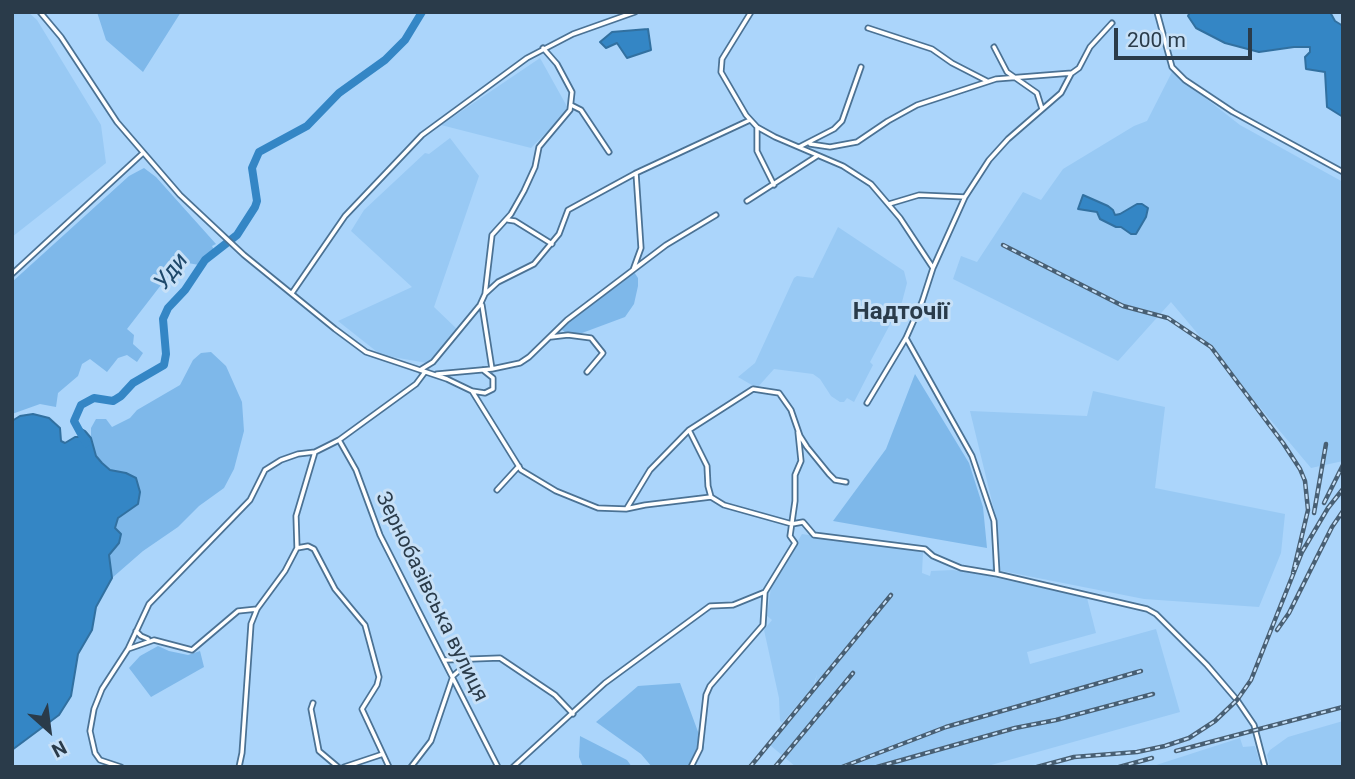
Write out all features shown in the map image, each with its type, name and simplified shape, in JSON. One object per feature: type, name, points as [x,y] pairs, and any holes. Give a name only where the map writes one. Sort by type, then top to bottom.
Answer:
[{"type":"street","points":[[40,12],[61,37],[117,122],[143,153],[212,226],[244,255],[366,352],[434,374],[472,391],[485,393],[493,389],[493,378],[483,370]]},
{"type":"street","points":[[292,293],[345,216],[422,135],[543,48],[573,34],[635,12]]},
{"type":"street","points":[[751,12],[722,59],[721,72],[750,120],[757,127],[797,148],[843,166],[871,184],[900,218],[933,268]]},
{"type":"street","points":[[1157,12],[1172,67],[1185,80],[1233,112],[1343,172]]},
{"type":"street","points":[[867,403],[906,338],[933,268],[965,197],[989,160],[1008,139],[1061,93],[1090,47],[1112,23]]},
{"type":"street","points":[[868,28],[932,49],[987,81]]},
{"type":"street","points":[[994,47],[1007,72],[1037,93],[1042,109]]},
{"type":"street","points":[[419,370],[433,362],[482,303],[491,238],[497,228],[506,221],[530,180],[539,147],[570,110],[572,92],[557,64],[543,48]]},
{"type":"street","points":[[797,148],[810,144],[842,121],[861,67]]},
{"type":"street","points":[[810,144],[830,147],[857,142],[917,105],[987,81],[1072,73]]},
{"type":"street","points":[[570,105],[581,110],[609,152]]},
{"type":"street","points":[[485,294],[498,282],[534,264],[559,234],[568,210],[636,173],[750,120]]},
{"type":"street","points":[[757,127],[757,151],[774,185]]},
{"type":"street","points":[[12,274],[143,153]]},
{"type":"street","points":[[747,201],[817,156]]},
{"type":"street","points":[[632,272],[641,248],[636,173]]},
{"type":"street","points":[[888,204],[919,195],[965,197]]},
{"type":"street","points":[[434,374],[492,369],[520,363],[567,320],[666,245],[716,215]]},
{"type":"street","points":[[506,221],[514,221],[552,244]]},
{"type":"street","points":[[482,303],[492,369]]},
{"type":"street","points":[[549,337],[568,335],[591,338],[603,353],[587,372]]},
{"type":"street","points":[[906,338],[972,456],[994,521],[997,574]]},
{"type":"street","points":[[121,767],[100,760],[94,753],[90,732],[94,709],[102,689],[128,649],[149,604],[250,500],[265,470],[298,454],[315,452],[339,440],[416,384],[425,372]]},
{"type":"street","points":[[626,509],[650,470],[689,429],[753,389],[779,393],[791,410],[798,432],[801,461],[794,475],[795,501],[790,536],[794,543],[765,592],[763,625],[705,695],[700,749],[691,767]]},
{"type":"street","points":[[472,391],[521,470],[555,491],[598,508],[626,509],[711,498],[724,505],[792,524],[803,522],[814,535],[925,549],[933,556],[961,568],[1147,609],[1156,614],[1191,648],[1237,700],[1254,725],[1265,767]]},
{"type":"street","points":[[689,429],[707,466],[711,498]]},
{"type":"street","points":[[798,432],[829,474],[835,480],[846,482]]},
{"type":"street","name":"Зернобазівська вулиця","points":[[339,440],[356,470],[380,535],[498,767]]},
{"type":"street","points":[[239,767],[250,629],[257,609],[285,571],[296,548],[296,516],[315,452]]},
{"type":"street","points":[[497,490],[519,466]]},
{"type":"street","points":[[296,548],[308,546],[314,549],[335,589],[365,625],[380,674],[377,685],[362,709],[389,767]]},
{"type":"street","points":[[513,767],[605,683],[710,607],[733,605],[765,592]]},
{"type":"street","points":[[128,649],[151,640],[160,640],[192,650],[238,611],[257,609]]},
{"type":"street","points":[[136,631],[151,640]]},
{"type":"street","points":[[445,660],[500,658],[555,695],[573,714]]},
{"type":"street","points":[[411,767],[431,741],[453,676],[471,659]]},
{"type":"street","points":[[313,703],[311,709],[318,748],[338,767]]},
{"type":"street","points":[[345,767],[383,754]]},
{"type":"shaded area","points":[[12,12],[28,12],[37,20],[101,125],[106,163],[12,237]]},
{"type":"shaded area","points":[[97,12],[181,12],[143,72],[106,40]]},
{"type":"shaded area","points":[[1190,12],[1330,12],[1335,21],[1343,26],[1343,117],[1327,107],[1325,72],[1306,69],[1305,57],[1310,52],[1310,47],[1259,52],[1225,43],[1196,28],[1188,16]]},
{"type":"shaded area","points":[[648,29],[651,50],[627,58],[617,43],[606,48],[600,42],[612,32]]},
{"type":"shaded area","points":[[540,58],[569,110],[531,148],[441,125]]},
{"type":"shaded area","points":[[1172,72],[1240,125],[1343,182],[1343,461],[1311,468],[1171,302],[1118,361],[953,279],[961,256],[977,262],[1023,192],[1041,200],[1063,169],[1134,126],[1147,121]]},
{"type":"shaded area","points":[[450,138],[479,176],[434,307],[458,330],[427,363],[381,355],[338,321],[412,287],[351,231],[364,210],[425,153],[429,154]]},
{"type":"shaded area","points":[[144,168],[156,177],[216,244],[212,246],[214,250],[199,265],[188,263],[161,285],[127,329],[134,335],[133,344],[143,353],[137,362],[127,355],[118,358],[107,372],[90,359],[82,364],[78,376],[58,393],[56,407],[40,404],[12,414],[12,282],[129,176]]},
{"type":"shaded area","points":[[1083,195],[1108,206],[1115,215],[1142,204],[1148,208],[1146,217],[1136,234],[1131,234],[1100,219],[1097,212],[1078,209]]},
{"type":"shaded area","points":[[838,227],[904,271],[907,283],[902,302],[870,362],[873,365],[854,402],[847,398],[840,402],[831,396],[820,379],[813,374],[774,369],[757,388],[738,377],[755,363],[794,278],[813,278]]},
{"type":"shaded area","points":[[634,272],[638,278],[638,286],[634,304],[625,317],[582,333],[566,333],[561,329],[560,326]]},
{"type":"shaded area","points":[[211,352],[226,366],[242,402],[244,431],[234,469],[224,488],[112,578],[109,555],[119,543],[115,528],[118,518],[138,504],[140,492],[126,473],[110,470],[96,456],[91,428],[96,419],[106,419],[112,427],[130,418],[137,410],[180,385],[193,360],[201,353]]},
{"type":"shaded area","points":[[915,374],[969,463],[983,507],[987,548],[833,521],[886,449]]},
{"type":"shaded area","points":[[1093,391],[1165,407],[1155,488],[1285,514],[1281,553],[1259,607],[1144,599],[992,569],[995,514],[970,411],[1087,416]]},
{"type":"shaded area","points":[[33,414],[49,418],[60,428],[61,441],[65,443],[75,437],[82,437],[78,427],[85,431],[102,463],[110,470],[136,478],[140,492],[138,504],[118,518],[115,528],[121,534],[119,543],[109,555],[112,578],[96,607],[92,630],[78,654],[71,696],[59,715],[12,750],[12,421],[20,416]]},
{"type":"shaded area","points":[[802,534],[923,552],[922,573],[930,576],[931,571],[953,570],[1087,598],[1096,633],[1027,652],[1030,664],[1156,629],[1180,712],[984,767],[796,767],[770,745],[814,689],[817,674],[813,687],[782,723],[764,630],[772,620],[767,616],[771,587]]},
{"type":"shaded area","points":[[158,646],[188,655],[200,651],[204,667],[151,697],[129,668],[140,656]]},
{"type":"shaded area","points":[[680,683],[704,748],[688,767],[652,767],[641,754],[596,722],[638,686]]},
{"type":"shaded area","points":[[1343,721],[1343,767],[1270,767],[1267,755],[1270,750],[1288,737]]},
{"type":"shaded area","points":[[580,736],[627,760],[632,767],[583,767],[579,757]]},
{"type":"shaded area","points":[[1240,738],[1243,747],[1255,746],[1261,767],[1150,767]]},
{"type":"waterway","name":"Уди","points":[[86,443],[74,421],[81,405],[94,398],[113,401],[133,383],[164,365],[166,354],[163,319],[168,308],[185,290],[205,260],[237,235],[255,207],[257,201],[252,168],[259,152],[307,126],[339,93],[385,60],[405,40],[422,12]]},
{"type":"railway","points":[[1003,245],[1123,306],[1168,318],[1211,347],[1283,443],[1305,481],[1308,510],[1293,573]]},
{"type":"railway","points":[[1314,513],[1326,444]]},
{"type":"railway","points":[[1324,503],[1343,465]]},
{"type":"railway","points":[[1037,767],[1074,757],[1137,752],[1165,746],[1189,738],[1215,721],[1237,700],[1251,680],[1302,552],[1328,508],[1343,489]]},
{"type":"railway","points":[[1277,630],[1289,613],[1332,527],[1343,511]]},
{"type":"railway","points":[[750,767],[891,595]]},
{"type":"railway","points":[[842,767],[946,727],[1141,671]]},
{"type":"railway","points":[[775,767],[853,673]]},
{"type":"railway","points":[[877,767],[1015,728],[1153,694]]},
{"type":"railway","points":[[1176,751],[1343,707]]},
{"type":"railway","points":[[1119,767],[1152,758]]},
{"type":"district","name":"Надточії","points":[[901,313]]}]
